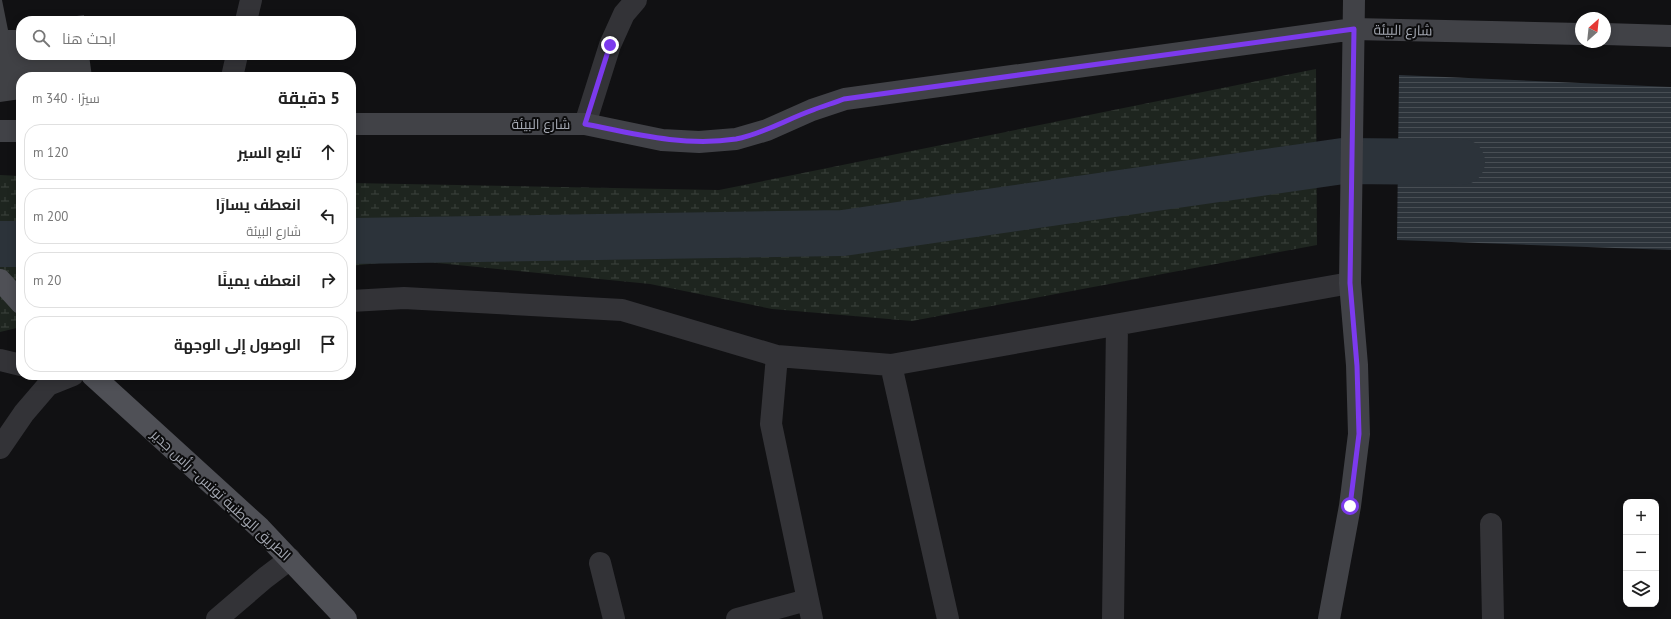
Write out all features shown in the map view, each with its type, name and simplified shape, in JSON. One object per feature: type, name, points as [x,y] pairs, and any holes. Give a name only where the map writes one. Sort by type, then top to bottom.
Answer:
[{"type":"main road","points":[[0,280],[16,298]]},
{"type":"main road","name":"الطريق الوطنية تونس - رأس جدير","points":[[97,380],[260,528],[346,619]]},
{"type":"street","points":[[247,16],[251,0]]},
{"type":"street","points":[[585,124],[610,45],[624,14],[636,0]]},
{"type":"street","points":[[1329,619],[1350,506],[1359,434],[1357,366],[1350,283],[1354,0]]},
{"type":"street","name":"شارع البيئة","points":[[356,124],[585,124],[662,140],[699,142],[736,139],[767,130],[812,110],[844,99],[1354,29],[1575,34]]},
{"type":"street","points":[[1611,34],[1671,36]]},
{"type":"street","points":[[233,72],[236,60]]},
{"type":"street","points":[[0,131],[16,131]]},
{"type":"street","points":[[356,301],[404,298],[622,310],[777,356],[892,365],[1350,283]]},
{"type":"street","points":[[1113,619],[1117,325]]},
{"type":"street","points":[[737,619],[809,610],[771,424],[777,356]]},
{"type":"street","points":[[0,360],[16,364]]},
{"type":"street","points":[[892,365],[948,619]]},
{"type":"street","points":[[0,448],[24,414],[42,380]]},
{"type":"street","points":[[1491,524],[1493,619]]},
{"type":"street","points":[[217,619],[264,578],[290,559]]},
{"type":"street","points":[[600,563],[614,619]]},
{"type":"green space","points":[[1316,69],[1317,245],[912,321],[772,309],[650,284],[407,260],[356,265],[356,183],[719,190]]},
{"type":"green space","points":[[0,175],[16,176],[16,328],[0,332]]},
{"type":"shaded area","points":[[1399,75],[1671,87],[1671,250],[1397,240]]},
{"type":"building","points":[[0,0],[2,0],[8,30],[16,30],[16,60],[90,60],[91,72],[16,72],[16,100],[0,102]]},
{"type":"waterway","points":[[356,241],[843,233],[1343,161],[1462,162]]},
{"type":"waterway","points":[[0,244],[16,244]]},
{"type":"route","points":[[610,45],[585,124],[662,140],[699,142],[736,139],[767,130],[812,110],[844,99],[1354,29],[1350,283],[1357,366],[1359,434],[1350,506]]}]
